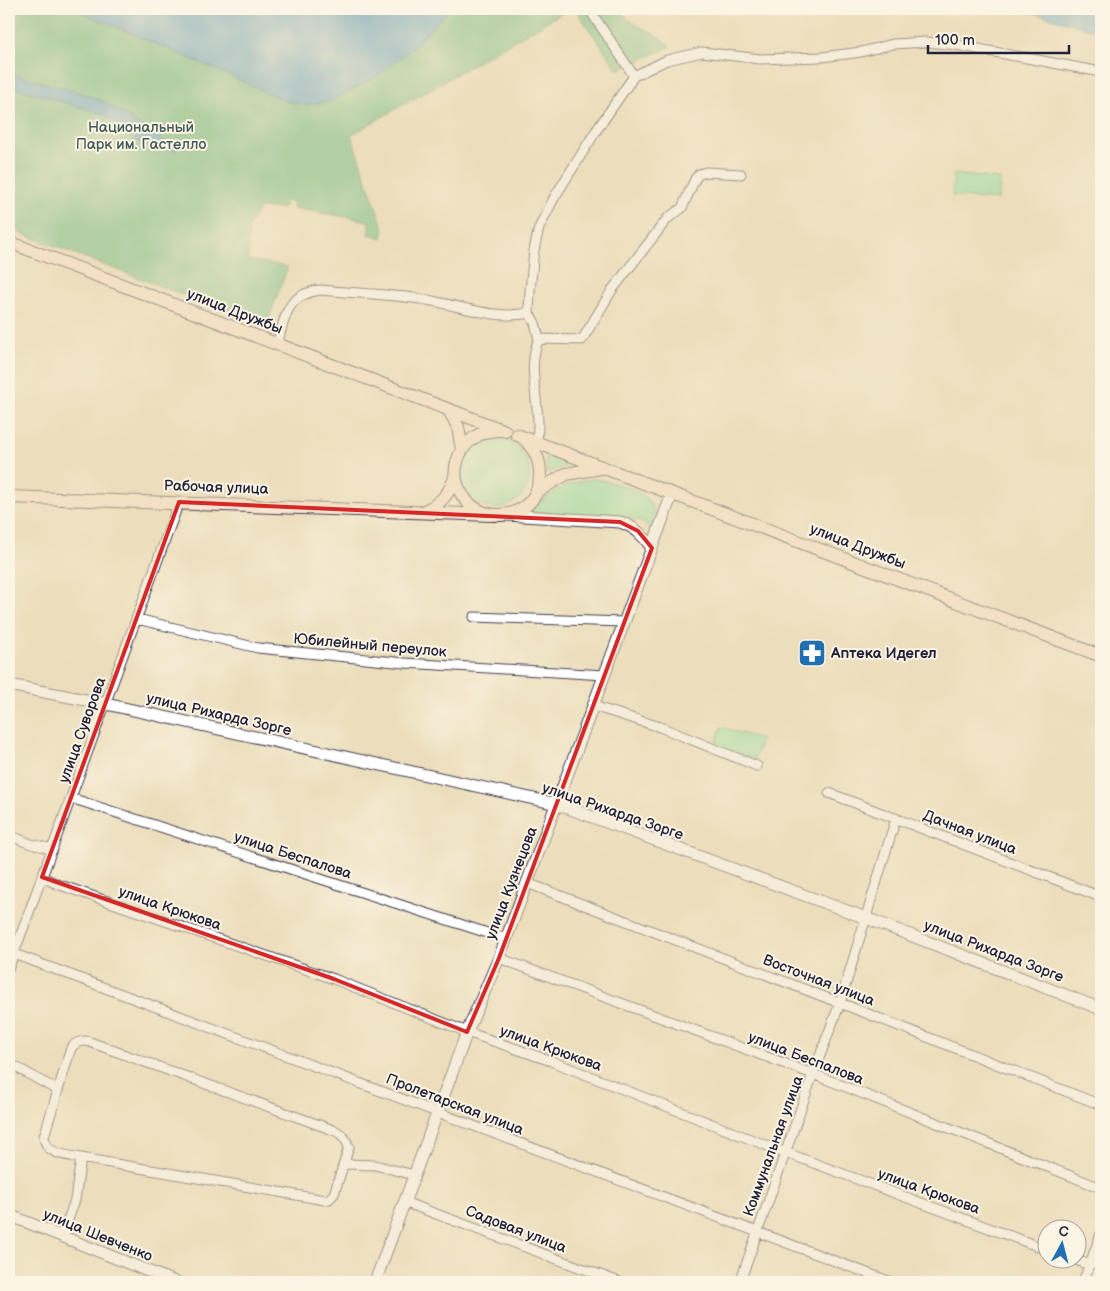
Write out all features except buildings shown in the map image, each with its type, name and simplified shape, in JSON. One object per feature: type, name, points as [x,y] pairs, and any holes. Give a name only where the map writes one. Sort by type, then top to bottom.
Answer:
[{"type":"main road","name":"улица Дружбы","points":[[9,242],[511,433]]},
{"type":"main road","points":[[449,410],[458,427],[462,450]]},
{"type":"main road","points":[[421,512],[439,502],[451,487],[455,476],[456,462],[462,450],[480,434],[492,430],[511,433],[537,448],[540,476],[536,492]]},
{"type":"main road","name":"улица Дружбы","points":[[537,448],[603,467],[1101,656]]},
{"type":"main road","points":[[455,476],[459,490],[466,502],[478,511],[492,515],[505,515],[523,507],[536,492],[566,474],[603,467]]},
{"type":"main road","name":"Рабочая улица","points":[[9,497],[492,515]]},
{"type":"street","points":[[589,9],[634,76]]},
{"type":"street","points":[[537,448],[538,424],[534,349],[539,339],[535,323],[529,314],[534,250],[539,228],[547,211],[596,131],[634,76],[667,60],[702,52],[760,58],[822,57],[861,52],[893,44],[927,42],[957,45],[1101,72]]},
{"type":"street","points":[[539,339],[582,340],[612,290],[668,218],[682,208],[699,174],[706,172],[741,174]]},
{"type":"street","points":[[277,344],[290,306],[297,297],[319,290],[426,300],[498,315],[518,316],[529,314]]},
{"type":"street","name":"улица Кузнецова","points":[[374,1282],[467,1032],[499,958],[672,494]]},
{"type":"street","name":"улица Суворова","points":[[9,967],[11,952],[53,849],[179,502]]},
{"type":"street","points":[[505,515],[620,522],[638,531],[652,548]]},
{"type":"street","points":[[474,617],[624,622]]},
{"type":"street","name":"Юбилейный переулок","points":[[137,619],[258,648],[404,663],[604,675]]},
{"type":"street","name":"улица Рихарда Зорге","points":[[9,685],[106,704],[557,804],[866,918],[1101,1008]]},
{"type":"street","points":[[593,706],[660,727],[758,766]]},
{"type":"street","name":"Дачная улица","points":[[829,793],[1101,897]]},
{"type":"street","name":"улица Беспалова","points":[[71,798],[506,939]]},
{"type":"street","name":"Коммунальная улица","points":[[740,1282],[785,1152],[840,1003],[896,818]]},
{"type":"street","points":[[9,835],[31,844],[53,849]]},
{"type":"street","name":"улица Крюкова","points":[[42,877],[57,884],[334,979],[467,1032],[551,1061],[785,1152],[1038,1246]]},
{"type":"street","name":"Восточная улица","points":[[527,883],[1101,1105]]},
{"type":"street","name":"Пролетарская улица","points":[[11,952],[890,1282]]},
{"type":"street","name":"улица Беспалова","points":[[499,958],[813,1074],[1101,1188]]},
{"type":"street","points":[[81,1041],[87,1041],[336,1130],[347,1140],[349,1147],[334,1194],[325,1200],[81,1158],[54,1152],[44,1142],[57,1090],[71,1048],[81,1041]]},
{"type":"street","points":[[9,1063],[57,1090]]},
{"type":"street","points":[[62,1237],[75,1200],[81,1158]]},
{"type":"street","points":[[344,1164],[375,1165],[414,1175]]},
{"type":"street","name":"Садовая улица","points":[[404,1202],[619,1282]]},
{"type":"street","name":"улица Шевченко","points":[[9,1215],[175,1282]]},
{"type":"street","points":[[1083,1282],[1101,1234]]},
{"type":"street","points":[[1090,1265],[1095,1262],[1101,1263]]},
{"type":"highlighted area","points":[[179,502],[620,522],[638,531],[652,548],[499,958],[467,1032],[334,979],[42,877]]},
{"type":"green space","name":"Национальный Парк им. Гастелло","points":[[9,9],[74,9],[283,100],[306,105],[331,101],[415,45],[449,9],[569,9],[351,135],[384,230],[382,238],[369,234],[369,221],[293,208],[293,201],[286,201],[283,208],[260,208],[249,225],[248,260],[288,267],[266,326],[9,229],[9,88],[16,88],[104,114],[138,142],[156,148],[176,149],[106,103],[85,94],[9,73]]},
{"type":"green space","points":[[575,9],[619,9],[629,20],[664,40],[670,47],[618,70]]},
{"type":"green space","points":[[954,174],[1000,179],[998,200],[952,196]]},
{"type":"green space","points":[[495,438],[508,441],[520,448],[527,460],[530,473],[527,486],[520,498],[508,505],[495,508],[482,505],[470,498],[463,486],[460,473],[463,460],[470,448],[482,441]]},
{"type":"green space","points":[[545,452],[573,463],[547,473]]},
{"type":"green space","points":[[595,479],[612,482],[637,491],[644,496],[653,509],[655,537],[644,523],[634,519],[529,512],[544,499],[567,485]]},
{"type":"green space","points":[[721,727],[761,739],[755,759],[715,747]]},
{"type":"water","points":[[74,9],[449,9],[415,45],[376,77],[331,101],[306,105],[283,100]]},
{"type":"water","points":[[1019,9],[1101,9],[1101,32]]},
{"type":"water","points":[[9,73],[85,94],[106,103],[177,150],[156,148],[138,142],[104,114],[16,88],[9,88]]},
{"type":"place","name":"Аптека Идегел","points":[[812,653]]}]
